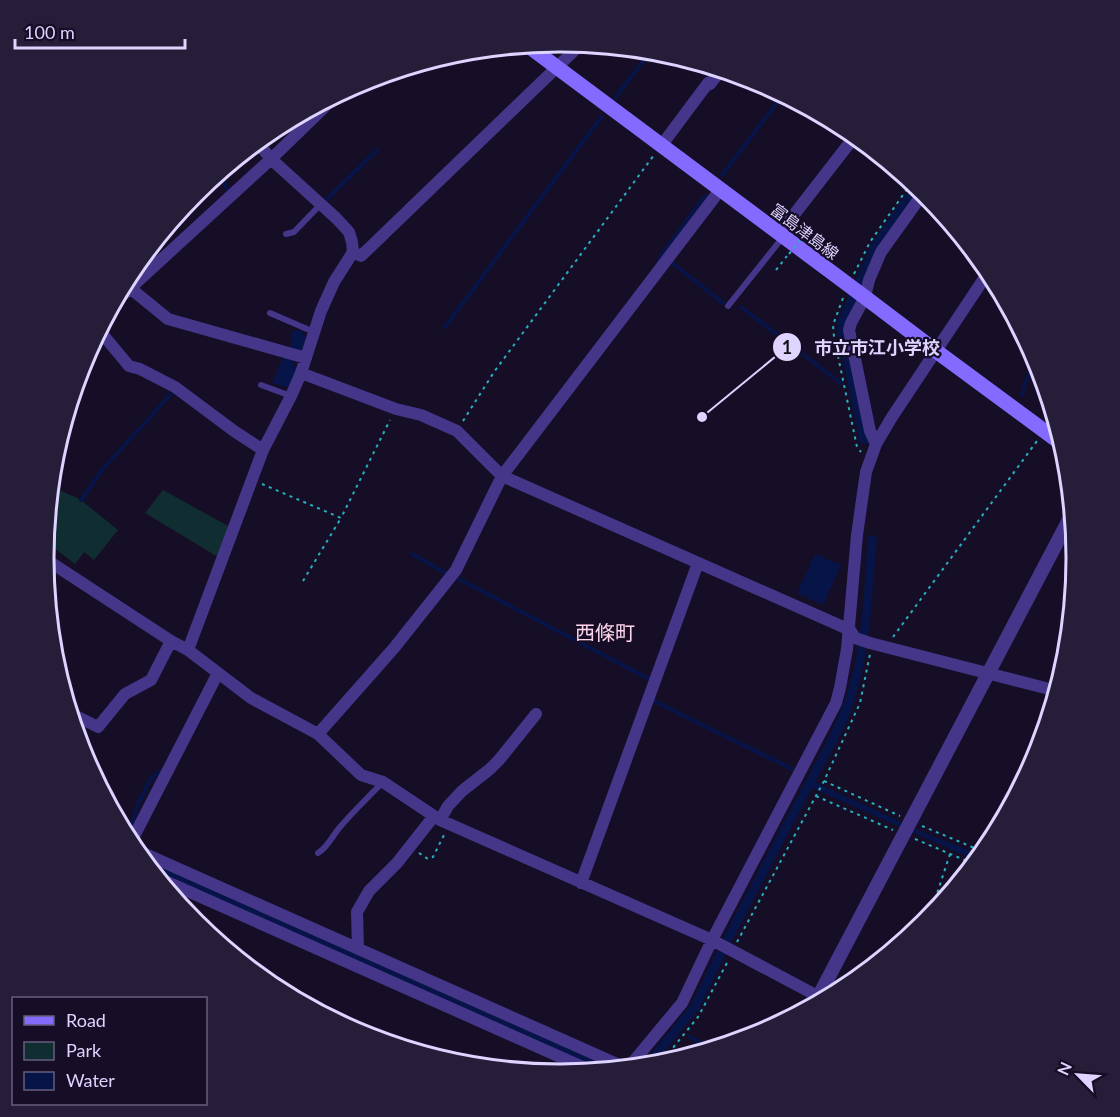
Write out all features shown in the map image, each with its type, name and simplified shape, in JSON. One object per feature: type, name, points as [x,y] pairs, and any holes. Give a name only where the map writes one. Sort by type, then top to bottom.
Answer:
[{"type":"main road","name":"富島津島線","points":[[538,53],[1051,435]]},
{"type":"street","points":[[353,252],[361,256],[572,53]]},
{"type":"street","points":[[661,146],[708,83],[710,84],[716,77]]},
{"type":"street","points":[[137,281],[316,115]]},
{"type":"street","points":[[781,235],[849,144]]},
{"type":"street","points":[[188,650],[263,450],[302,373],[321,311],[334,282],[353,252],[349,232],[263,149]]},
{"type":"street","points":[[318,734],[394,648],[456,570],[502,476],[720,190]]},
{"type":"street","points":[[876,444],[870,431],[849,330],[859,293],[869,280],[881,252],[918,201]]},
{"type":"street","points":[[635,1059],[682,1003],[836,703],[853,634],[861,500],[866,472],[876,444],[892,417],[983,280]]},
{"type":"street","points":[[126,298],[168,319],[306,358]]},
{"type":"street","points":[[105,337],[129,366],[140,369],[175,387],[263,450]]},
{"type":"street","points":[[302,373],[396,409],[421,415],[457,431],[502,476],[871,643],[1049,689]]},
{"type":"street","points":[[824,990],[1065,527]]},
{"type":"street","points":[[581,883],[698,563]]},
{"type":"street","points":[[54,567],[188,650],[251,698],[318,734],[361,775],[383,782],[441,820],[715,942],[813,997]]},
{"type":"street","points":[[80,718],[98,727],[125,694],[151,680],[171,641]]},
{"type":"street","points":[[135,834],[218,673]]},
{"type":"street","points":[[358,949],[357,912],[369,891],[397,863],[410,846],[441,820],[448,806],[462,791],[499,760],[536,714]]},
{"type":"street","points":[[151,857],[612,1061]]},
{"type":"street","points":[[174,885],[575,1064]]},
{"type":"lane","points":[[286,234],[294,232],[321,204]]},
{"type":"lane","points":[[728,306],[781,235]]},
{"type":"lane","points":[[270,313],[314,332]]},
{"type":"lane","points":[[261,385],[291,396]]},
{"type":"lane","points":[[318,853],[322,851],[352,812],[383,782]]},
{"type":"path","points":[[457,431],[494,372],[661,146]]},
{"type":"path","points":[[776,270],[806,233]]},
{"type":"path","points":[[303,581],[341,518],[396,409]]},
{"type":"path","points":[[886,647],[1045,431]]},
{"type":"path","points":[[251,479],[341,518]]},
{"type":"path","points":[[669,1052],[698,1017],[823,784],[860,703],[871,643]]},
{"type":"path","points":[[410,846],[428,859],[433,857],[441,820]]},
{"type":"path","points":[[936,896],[950,854]]},
{"type":"green space","points":[[58,489],[81,500],[118,530],[94,560],[84,552],[75,564],[54,548]]},
{"type":"green space","points":[[163,490],[230,527],[218,557],[145,513]]},
{"type":"water","points":[[908,191],[916,199],[849,320],[869,444],[860,444],[837,322],[872,243]]},
{"type":"water","points":[[296,330],[302,331],[307,337],[303,351],[290,348],[292,341],[290,337]]},
{"type":"water","points":[[284,355],[292,358],[297,371],[290,386],[285,387],[272,383]]},
{"type":"water","points":[[877,535],[870,623],[863,666],[852,708],[815,782],[916,829],[972,852],[968,857],[812,788],[699,1009],[663,1054],[648,1057],[693,1001],[722,940],[838,716],[847,693],[856,655],[862,615],[868,537]]},
{"type":"water","points":[[815,554],[841,565],[823,605],[797,593]]},
{"type":"water","points":[[156,863],[603,1062],[583,1063],[168,878]]},
{"type":"waterway","points":[[615,98],[644,60]]},
{"type":"waterway","points":[[722,175],[778,102]]},
{"type":"waterway","points":[[445,327],[602,116]]},
{"type":"waterway","points":[[327,199],[377,150]]},
{"type":"waterway","points":[[223,181],[229,193]]},
{"type":"waterway","points":[[658,263],[660,257],[705,196]]},
{"type":"waterway","points":[[671,262],[723,303]]},
{"type":"waterway","points":[[741,307],[842,384]]},
{"type":"waterway","points":[[1022,395],[1030,373]]},
{"type":"waterway","points":[[81,500],[102,470],[171,394]]},
{"type":"waterway","points":[[412,554],[449,575]]},
{"type":"waterway","points":[[457,578],[653,681]]},
{"type":"waterway","points":[[650,699],[792,769]]},
{"type":"waterway","points":[[131,826],[138,804],[151,778],[163,770]]},
{"type":"waterway","points":[[690,1037],[703,1044]]},
{"type":"place","name":"市立市江小学校","points":[[702,417]]},
{"type":"district","name":"西條町","points":[[605,632]]}]
